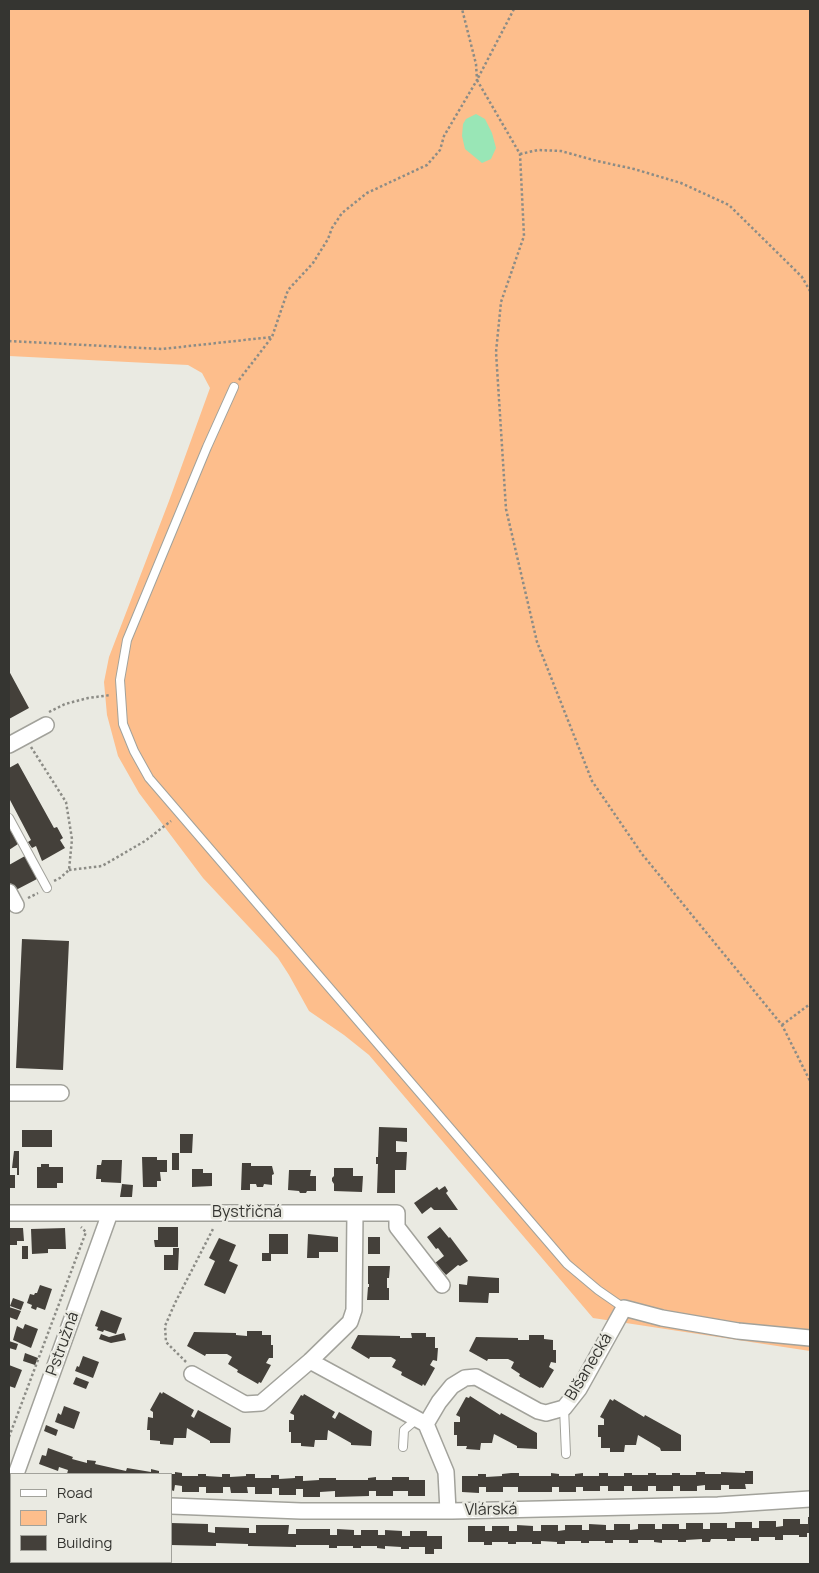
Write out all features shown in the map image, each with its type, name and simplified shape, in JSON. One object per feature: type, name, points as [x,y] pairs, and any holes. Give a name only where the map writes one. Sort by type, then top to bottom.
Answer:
[{"type":"street","points":[[14,740],[46,725]]},
{"type":"street","points":[[9,1093],[61,1094]]},
{"type":"street","name":"Bystřičná","points":[[9,1213],[397,1213],[397,1227],[442,1285]]},
{"type":"street","name":"Pstružná","points":[[17,1473],[110,1213]]},
{"type":"street","points":[[192,1374],[244,1404],[261,1404],[310,1361],[350,1322],[354,1310],[355,1213]]},
{"type":"street","points":[[624,1308],[662,1318],[738,1331],[810,1338]]},
{"type":"street","name":"Blšanecká","points":[[421,1422],[452,1386],[465,1378],[476,1377],[546,1414],[564,1408],[579,1389],[624,1308]]},
{"type":"street","points":[[310,1361],[421,1422],[446,1472],[448,1511]]},
{"type":"street","name":"Vlárská","points":[[172,1506],[301,1511],[448,1511],[718,1505],[810,1499]]},
{"type":"lane","points":[[234,387],[207,446],[127,640],[120,680],[123,724],[134,751],[149,778],[567,1264],[598,1290],[624,1308]]},
{"type":"lane","points":[[9,818],[48,888]]},
{"type":"lane","points":[[564,1408],[566,1454]]},
{"type":"lane","points":[[403,1447],[404,1430],[421,1422]]},
{"type":"path","points":[[462,9],[476,64],[477,80],[520,154],[524,236],[501,302],[496,352],[506,509],[537,642],[592,781],[642,854],[782,1025],[810,1080]]},
{"type":"path","points":[[234,387],[272,337],[288,290],[313,263],[342,212],[368,193],[427,165],[440,150],[444,136],[477,80],[514,9]]},
{"type":"path","points":[[520,154],[538,150],[561,151],[681,183],[729,205],[802,277],[810,291]]},
{"type":"path","points":[[9,341],[162,349],[272,337]]},
{"type":"path","points":[[46,725],[43,717],[48,712],[65,704],[121,693]]},
{"type":"path","points":[[14,740],[52,782],[66,802],[72,839],[69,870]]},
{"type":"path","points":[[12,898],[48,888],[51,882],[60,878],[69,870],[102,866],[145,840],[180,814]]},
{"type":"path","points":[[782,1025],[810,1004]]},
{"type":"path","points":[[192,1374],[185,1359],[166,1342],[165,1326],[221,1213]]},
{"type":"path","points":[[9,1437],[86,1232],[80,1226]]},
{"type":"green space","points":[[9,9],[810,9],[810,1351],[593,1318],[369,1055],[309,1011],[278,958],[203,878],[139,793],[118,756],[107,715],[104,682],[109,657],[210,388],[202,373],[188,365],[9,356]]},
{"type":"shaded area","points":[[476,114],[485,119],[492,133],[496,148],[491,159],[482,163],[465,149],[462,136],[463,124],[466,119]]},
{"type":"building","points":[[9,671],[29,708],[9,719]]},
{"type":"building","points":[[18,763],[54,828],[57,827],[63,838],[60,840],[65,848],[42,861],[36,846],[32,848],[28,842],[31,840],[9,801],[9,768]]},
{"type":"building","points":[[9,827],[18,844],[9,850]]},
{"type":"building","points":[[25,856],[37,879],[14,891],[9,881],[9,865]]},
{"type":"building","points":[[22,939],[69,941],[63,1070],[16,1068]]},
{"type":"building","points":[[379,1127],[407,1128],[407,1142],[396,1141],[396,1152],[407,1152],[406,1170],[395,1170],[395,1193],[377,1193],[378,1164],[376,1164],[376,1157],[378,1157]]},
{"type":"building","points":[[22,1130],[52,1130],[52,1147],[22,1147]]},
{"type":"building","points":[[180,1134],[193,1134],[192,1153],[180,1153]]},
{"type":"building","points":[[14,1151],[19,1151],[19,1175],[17,1175],[17,1168],[12,1168]]},
{"type":"building","points":[[172,1153],[179,1153],[179,1170],[172,1170]]},
{"type":"building","points":[[142,1157],[157,1157],[157,1160],[167,1160],[167,1172],[160,1172],[161,1181],[157,1181],[157,1187],[143,1187]]},
{"type":"building","points":[[102,1160],[122,1160],[121,1183],[101,1182],[101,1179],[96,1179],[97,1165],[101,1165]]},
{"type":"building","points":[[242,1163],[251,1163],[251,1166],[272,1166],[274,1174],[272,1175],[272,1185],[264,1184],[263,1187],[257,1187],[256,1184],[250,1184],[250,1190],[241,1190]]},
{"type":"building","points":[[41,1164],[49,1164],[49,1167],[63,1167],[63,1183],[57,1183],[57,1188],[37,1188],[37,1167],[41,1167]]},
{"type":"building","points":[[334,1168],[353,1168],[353,1176],[363,1176],[362,1192],[334,1191],[332,1178],[334,1176]]},
{"type":"building","points":[[192,1169],[203,1169],[203,1173],[212,1173],[212,1186],[192,1187]]},
{"type":"building","points":[[289,1170],[311,1170],[310,1176],[316,1176],[316,1191],[300,1193],[299,1191],[288,1190]]},
{"type":"building","points":[[9,1175],[15,1175],[15,1188],[9,1188]]},
{"type":"building","points":[[122,1184],[133,1185],[132,1197],[120,1197]]},
{"type":"building","points":[[445,1186],[448,1191],[446,1193],[458,1210],[434,1210],[431,1207],[422,1214],[414,1203],[437,1187],[439,1190]]},
{"type":"building","points":[[158,1227],[178,1227],[178,1247],[155,1247],[154,1240],[158,1240]]},
{"type":"building","points":[[440,1227],[468,1261],[460,1266],[458,1265],[446,1275],[435,1263],[444,1256],[427,1237]]},
{"type":"building","points":[[9,1228],[23,1228],[24,1241],[17,1241],[17,1245],[10,1245]]},
{"type":"building","points":[[65,1228],[66,1249],[48,1249],[48,1253],[32,1254],[31,1229]]},
{"type":"building","points":[[269,1234],[288,1234],[288,1254],[271,1254],[271,1261],[262,1261],[262,1253],[269,1253]]},
{"type":"building","points":[[308,1234],[338,1237],[338,1252],[319,1252],[319,1258],[307,1258]]},
{"type":"building","points":[[368,1237],[380,1237],[380,1254],[368,1254]]},
{"type":"building","points":[[219,1238],[236,1245],[229,1261],[238,1265],[225,1294],[204,1285],[215,1261],[209,1258]]},
{"type":"building","points":[[22,1246],[28,1246],[28,1259],[22,1259]]},
{"type":"building","points":[[173,1248],[179,1248],[178,1270],[164,1270],[164,1255],[173,1255]]},
{"type":"building","points":[[368,1266],[390,1266],[389,1278],[387,1278],[389,1300],[367,1300],[369,1287]]},
{"type":"building","points":[[468,1276],[499,1278],[499,1293],[489,1293],[488,1303],[459,1302],[459,1284],[467,1285]]},
{"type":"building","points":[[40,1285],[52,1289],[45,1310],[37,1307],[36,1310],[27,1303],[30,1294],[34,1295],[37,1293]]},
{"type":"building","points":[[13,1298],[24,1302],[21,1310],[10,1306]]},
{"type":"building","points":[[9,1307],[21,1311],[17,1320],[9,1317]]},
{"type":"building","points":[[101,1310],[122,1318],[116,1334],[97,1330],[98,1327],[95,1326]]},
{"type":"building","points":[[25,1324],[38,1329],[31,1348],[13,1340],[17,1326],[23,1329]]},
{"type":"building","points":[[247,1331],[262,1331],[262,1335],[271,1335],[273,1358],[269,1358],[266,1363],[271,1365],[261,1383],[259,1382],[258,1384],[237,1372],[238,1370],[228,1364],[232,1357],[227,1354],[206,1354],[205,1356],[187,1346],[194,1332],[236,1333],[236,1335],[247,1336]]},
{"type":"building","points":[[124,1333],[126,1340],[111,1343],[99,1339],[101,1334],[109,1337]]},
{"type":"building","points":[[411,1333],[426,1333],[426,1337],[435,1337],[435,1348],[438,1348],[437,1361],[433,1360],[430,1365],[435,1368],[425,1386],[401,1375],[402,1372],[392,1367],[396,1360],[391,1357],[370,1357],[369,1359],[351,1348],[358,1335],[412,1338]]},
{"type":"building","points":[[529,1335],[544,1335],[544,1339],[553,1340],[553,1350],[556,1350],[556,1363],[551,1362],[549,1367],[554,1370],[543,1388],[519,1376],[520,1374],[511,1368],[514,1362],[508,1359],[488,1359],[487,1361],[469,1351],[476,1337],[529,1340]]},
{"type":"building","points":[[9,1341],[18,1344],[16,1350],[9,1348]]},
{"type":"building","points":[[25,1353],[38,1358],[35,1365],[23,1361]]},
{"type":"building","points":[[83,1356],[99,1362],[93,1378],[75,1371],[77,1366],[79,1367]]},
{"type":"building","points":[[9,1365],[22,1370],[15,1388],[9,1386]]},
{"type":"building","points":[[76,1377],[89,1382],[86,1389],[73,1384]]},
{"type":"building","points":[[160,1392],[194,1410],[191,1416],[194,1418],[198,1410],[231,1428],[230,1443],[210,1443],[210,1441],[187,1428],[186,1438],[174,1438],[173,1445],[160,1444],[160,1441],[150,1440],[150,1430],[147,1430],[148,1417],[153,1418],[153,1412],[150,1410]]},
{"type":"building","points":[[304,1394],[335,1412],[332,1417],[335,1419],[339,1412],[372,1431],[371,1446],[351,1445],[351,1443],[328,1430],[327,1440],[315,1440],[314,1447],[301,1446],[301,1443],[291,1443],[289,1420],[294,1420],[294,1415],[290,1413],[301,1395],[303,1396]]},
{"type":"building","points":[[470,1396],[500,1415],[501,1413],[537,1433],[537,1449],[517,1448],[517,1446],[494,1434],[492,1443],[481,1443],[480,1450],[466,1449],[467,1446],[457,1446],[457,1435],[454,1435],[454,1422],[460,1422],[460,1417],[456,1415],[466,1397],[469,1398]]},
{"type":"building","points":[[610,1399],[613,1401],[614,1399],[644,1417],[645,1415],[681,1435],[681,1451],[661,1451],[660,1448],[638,1435],[636,1445],[625,1445],[624,1452],[610,1452],[610,1448],[601,1448],[601,1437],[598,1437],[598,1425],[604,1425],[604,1419],[600,1417]]},
{"type":"building","points":[[64,1406],[80,1412],[74,1429],[55,1422],[58,1413],[61,1415]]},
{"type":"building","points":[[46,1425],[58,1430],[56,1436],[44,1431]]},
{"type":"building","points":[[48,1448],[73,1457],[72,1459],[87,1463],[87,1460],[96,1461],[95,1464],[126,1471],[127,1468],[151,1472],[151,1469],[159,1471],[159,1473],[67,1473],[68,1470],[59,1467],[58,1471],[39,1464],[42,1455],[46,1456]]},
{"type":"building","points":[[745,1471],[753,1471],[753,1484],[745,1484],[746,1489],[729,1489],[729,1485],[721,1485],[721,1490],[705,1490],[705,1485],[697,1486],[697,1491],[680,1491],[680,1486],[673,1486],[673,1491],[656,1491],[656,1486],[648,1486],[648,1491],[632,1491],[632,1486],[624,1486],[624,1491],[608,1491],[608,1486],[600,1486],[600,1491],[583,1491],[583,1487],[576,1487],[576,1492],[559,1492],[559,1487],[552,1487],[552,1492],[518,1492],[518,1487],[503,1487],[503,1492],[486,1492],[486,1487],[479,1487],[479,1493],[462,1492],[462,1476],[478,1476],[478,1474],[486,1474],[486,1477],[502,1476],[502,1474],[511,1473],[519,1473],[519,1476],[551,1476],[551,1473],[559,1474],[559,1476],[575,1476],[575,1474],[583,1473],[583,1476],[599,1476],[599,1473],[608,1473],[608,1476],[624,1476],[624,1473],[632,1473],[632,1475],[656,1473],[656,1475],[672,1475],[672,1473],[680,1473],[680,1475],[696,1475],[696,1472],[721,1474],[721,1472],[745,1473]]},
{"type":"building","points":[[175,1472],[182,1473],[182,1476],[206,1474],[206,1476],[222,1477],[222,1474],[230,1474],[230,1477],[255,1474],[255,1478],[271,1478],[271,1475],[279,1475],[279,1479],[303,1476],[303,1481],[319,1480],[319,1478],[368,1480],[368,1478],[376,1477],[376,1480],[392,1480],[392,1477],[409,1477],[409,1480],[425,1480],[425,1496],[408,1496],[408,1491],[393,1491],[393,1496],[376,1496],[376,1491],[369,1491],[369,1496],[335,1497],[335,1491],[320,1492],[320,1497],[303,1497],[303,1489],[296,1489],[296,1495],[279,1495],[279,1488],[272,1488],[272,1494],[255,1494],[255,1487],[247,1487],[248,1493],[231,1493],[230,1487],[223,1487],[223,1493],[206,1493],[206,1487],[199,1487],[199,1492],[182,1492],[182,1486],[175,1485],[174,1491],[172,1490],[172,1474],[175,1474]]},
{"type":"building","points":[[808,1517],[810,1517],[810,1533],[807,1533],[807,1537],[783,1535],[783,1540],[775,1540],[775,1537],[759,1537],[759,1541],[751,1541],[751,1538],[735,1538],[735,1541],[711,1539],[710,1542],[702,1542],[702,1539],[686,1540],[686,1542],[662,1540],[662,1543],[654,1542],[654,1540],[638,1540],[638,1543],[629,1543],[629,1540],[613,1540],[613,1543],[605,1543],[605,1541],[581,1543],[581,1541],[565,1541],[565,1544],[541,1541],[541,1544],[532,1544],[532,1542],[508,1544],[508,1542],[492,1542],[492,1545],[484,1545],[484,1542],[468,1542],[468,1526],[485,1526],[485,1531],[492,1531],[492,1526],[509,1526],[509,1531],[517,1531],[517,1525],[533,1526],[533,1531],[541,1531],[541,1525],[558,1525],[558,1531],[565,1530],[565,1525],[582,1525],[582,1530],[589,1530],[589,1524],[606,1525],[606,1530],[614,1530],[614,1524],[630,1524],[630,1530],[638,1529],[638,1524],[655,1524],[655,1529],[662,1529],[662,1524],[679,1524],[679,1529],[686,1529],[686,1523],[703,1523],[703,1529],[710,1529],[710,1523],[727,1523],[727,1528],[735,1528],[735,1522],[752,1522],[752,1528],[759,1528],[759,1521],[776,1521],[776,1527],[783,1526],[783,1519],[800,1519],[800,1524],[808,1524]]},
{"type":"building","points":[[172,1523],[208,1524],[208,1532],[215,1533],[215,1527],[249,1528],[249,1533],[256,1533],[256,1525],[289,1525],[288,1534],[296,1534],[296,1529],[330,1529],[330,1535],[337,1535],[337,1529],[354,1530],[354,1535],[361,1535],[361,1530],[378,1530],[378,1535],[385,1535],[385,1530],[402,1531],[402,1536],[410,1536],[410,1531],[427,1531],[427,1536],[442,1536],[442,1549],[434,1549],[434,1554],[425,1554],[425,1547],[401,1549],[401,1547],[385,1546],[385,1549],[377,1548],[377,1546],[353,1548],[353,1546],[337,1546],[337,1548],[329,1548],[329,1545],[296,1545],[296,1547],[216,1543],[216,1546],[172,1545]]},
{"type":"building","points":[[30,1563],[57,1564],[31,1564]]}]
